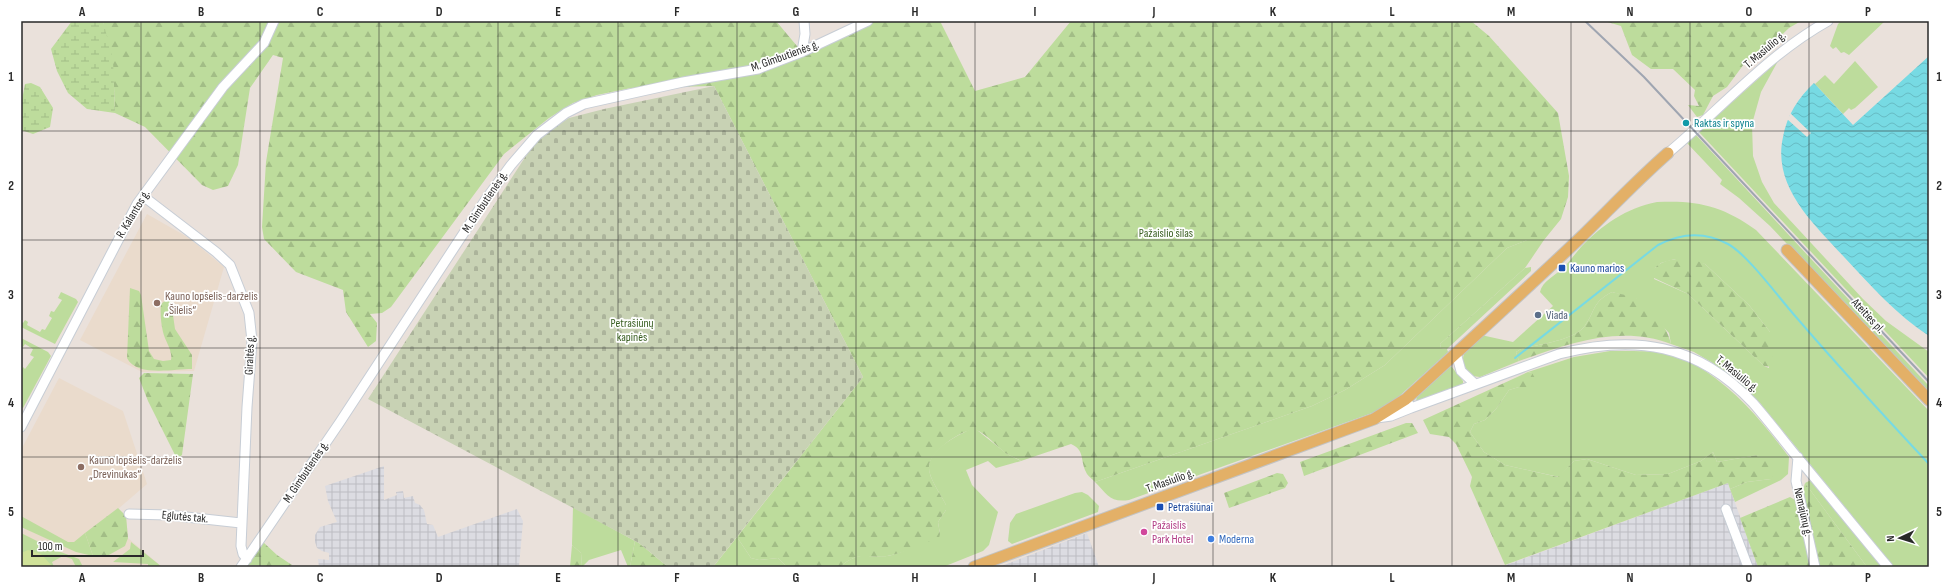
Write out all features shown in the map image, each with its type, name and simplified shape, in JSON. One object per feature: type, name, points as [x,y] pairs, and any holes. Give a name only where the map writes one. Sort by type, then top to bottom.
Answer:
[{"type":"main road","name":"T. Masiulio g.","points":[[974,567],[1374,419],[1409,404],[1456,353],[1668,153]]},
{"type":"main road","name":"Ateities pl.","points":[[1787,250],[1929,400]]},
{"type":"street","name":"R. Kalantos g.","points":[[21,427],[123,228],[143,196],[223,87],[264,43],[274,21]]},
{"type":"street","points":[[802,52],[804,21]]},
{"type":"street","name":"M. Gimbutienės g.","points":[[244,563],[344,416],[486,198],[510,165],[537,135],[566,113],[588,103],[683,82],[758,69],[802,52],[868,21]]},
{"type":"street","name":"T. Masiulio g.","points":[[1668,153],[1789,46],[1828,21]]},
{"type":"street","name":"Giraitės g.","points":[[143,196],[216,252],[230,265],[246,303],[252,341],[241,523],[244,563]]},
{"type":"street","name":"T. Masiulio g.","points":[[1409,404],[1475,384],[1559,354],[1582,348],[1623,343],[1664,347],[1682,353],[1718,373],[1752,403],[1888,567]]},
{"type":"street","points":[[1456,353],[1461,371],[1475,384]]},
{"type":"street","name":"Nemajūnų g.","points":[[1798,457],[1796,481],[1815,567]]},
{"type":"street","points":[[1726,509],[1748,567]]},
{"type":"street","name":"Eglutės tak.","points":[[129,514],[168,515],[241,523]]},
{"type":"shaded area","name":"Kauno lopšelis-darželis „Šilelis“","points":[[147,214],[189,238],[224,267],[194,371],[142,372],[80,340]]},
{"type":"shaded area","name":"Kauno lopšelis-darželis „Drevinukas“","points":[[59,378],[123,411],[147,484],[118,509],[126,516],[128,538],[162,567],[21,567],[21,538],[28,520],[21,516],[21,450]]},
{"type":"shaded area","points":[[384,466],[384,500],[397,495],[396,492],[403,491],[404,498],[413,496],[415,503],[420,505],[424,510],[427,524],[433,525],[438,537],[517,509],[523,521],[519,567],[319,567],[318,559],[329,560],[329,553],[317,548],[315,535],[320,527],[337,522],[328,501],[325,486]]},
{"type":"shaded area","points":[[1728,483],[1758,567],[1501,567]]},
{"type":"shaded area","points":[[1087,533],[1099,567],[999,567]]},
{"type":"green space","points":[[72,21],[103,21],[113,60],[115,113],[87,109],[68,93],[57,71],[51,49]]},
{"type":"green space","name":"Pažaislio šilas","points":[[103,21],[776,21],[802,52],[867,21],[940,21],[975,91],[1025,77],[1071,21],[1471,21],[1489,36],[1558,113],[1569,176],[1568,197],[1561,219],[1544,240],[1527,240],[1507,248],[1385,365],[1345,390],[1312,406],[1095,482],[1088,476],[1084,468],[1080,452],[1071,444],[1021,461],[1007,454],[983,433],[975,430],[969,430],[955,437],[941,448],[931,460],[929,466],[929,471],[933,481],[946,505],[946,510],[938,522],[940,534],[939,538],[898,554],[877,557],[860,556],[848,561],[840,567],[787,567],[778,558],[759,560],[751,558],[737,537],[863,377],[714,86],[631,88],[597,95],[573,103],[549,118],[504,154],[391,307],[382,313],[370,314],[377,323],[376,341],[368,347],[346,312],[343,290],[296,272],[264,239],[262,227],[266,162],[283,58],[273,55],[250,88],[238,165],[228,186],[213,190],[202,185],[145,127],[115,113],[114,86]]},
{"type":"green space","points":[[1604,21],[1801,21],[1789,28],[1765,51],[1754,56],[1744,64],[1727,87],[1713,96],[1703,115],[1697,117],[1688,105],[1699,106],[1694,96],[1695,90],[1673,69],[1651,69],[1632,55],[1621,26]]},
{"type":"green space","points":[[1841,21],[1885,21],[1849,55],[1844,52],[1841,53],[1836,47],[1833,49],[1830,46],[1838,24]]},
{"type":"green space","points":[[1778,61],[1761,92],[1752,124],[1753,156],[1762,182],[1774,203],[1863,299],[1886,321],[1929,352],[1929,378],[1699,132]]},
{"type":"green space","points":[[1855,61],[1878,87],[1855,108],[1851,110],[1849,108],[1843,114],[1815,84],[1825,75],[1834,84]]},
{"type":"green space","points":[[31,83],[40,87],[53,108],[50,127],[33,134],[21,130],[21,105],[25,84]]},
{"type":"green space","name":"Petrašiūnų kapinės","points":[[714,86],[863,377],[713,567],[668,567],[639,543],[368,399],[535,142],[554,127],[569,118],[604,109]]},
{"type":"green space","points":[[1696,135],[1929,386],[1929,394],[1770,226],[1739,198],[1720,184],[1722,180],[1687,143]]},
{"type":"green space","points":[[1657,202],[1685,202],[1710,206],[1732,215],[1756,230],[1929,411],[1929,567],[1894,567],[1760,403],[1732,377],[1711,362],[1694,352],[1671,344],[1669,333],[1637,299],[1612,292],[1600,300],[1588,321],[1579,332],[1564,339],[1521,349],[1516,352],[1519,361],[1480,377],[1472,376],[1464,364],[1464,354],[1481,335],[1513,342],[1553,306],[1540,292],[1543,285],[1563,268],[1589,239],[1615,218],[1635,208]],"holes":[[[1675,259],[1705,264],[1749,305],[1770,332],[1769,368],[1764,366],[1688,294],[1654,279],[1655,268],[1661,263]]]},
{"type":"green space","points":[[1527,240],[1544,240],[1525,268],[1440,344],[1441,348],[1447,349],[1448,352],[1395,400],[1375,412],[1129,500],[1123,501],[1109,497],[1095,482],[1312,406],[1345,390],[1385,365],[1507,248]]},
{"type":"green space","points":[[1685,258],[1705,264],[1749,305],[1770,332],[1772,367],[1764,366],[1688,294],[1652,277],[1655,267],[1659,264],[1669,260]]},
{"type":"green space","points":[[1531,267],[1531,271],[1447,349],[1441,348],[1440,344],[1525,268]]},
{"type":"green space","points":[[130,288],[139,291],[141,295],[149,351],[154,359],[163,361],[171,360],[171,357],[162,329],[161,304],[166,300],[171,301],[175,329],[192,355],[192,369],[165,371],[147,370],[138,368],[127,358]]},
{"type":"green space","points":[[61,292],[76,299],[78,302],[55,344],[21,327],[21,322],[23,323],[25,320],[28,322],[27,325],[40,332],[42,329],[45,330],[52,318],[49,316],[51,311],[54,312],[62,300],[58,298]]},
{"type":"green space","points":[[1612,292],[1630,296],[1642,301],[1653,311],[1663,324],[1671,344],[1652,338],[1613,336],[1556,348],[1519,361],[1516,352],[1521,349],[1564,339],[1579,332],[1588,321],[1600,300]]},
{"type":"green space","points":[[21,338],[48,352],[51,356],[23,408],[21,407],[21,371],[23,367],[25,369],[34,357],[30,355],[33,349],[25,344],[23,347],[21,346]]},
{"type":"green space","points":[[1610,351],[1666,353],[1682,358],[1704,370],[1740,399],[1770,432],[1789,457],[1788,474],[1781,480],[1735,502],[1730,489],[1747,482],[1771,479],[1758,455],[1717,462],[1713,452],[1701,461],[1668,474],[1636,475],[1587,459],[1574,461],[1559,477],[1505,465],[1484,452],[1470,432],[1474,424],[1485,420],[1496,409],[1509,390],[1519,387],[1532,373],[1528,372],[1574,357]]},
{"type":"green space","points":[[1451,366],[1463,381],[1463,385],[1416,401],[1417,397]]},
{"type":"green space","points":[[1528,372],[1532,373],[1535,378],[1532,384],[1525,388],[1519,387],[1509,390],[1496,409],[1485,420],[1474,424],[1470,432],[1484,452],[1505,465],[1558,477],[1574,461],[1587,459],[1636,475],[1668,474],[1701,461],[1713,452],[1717,462],[1758,455],[1772,462],[1773,475],[1771,479],[1747,482],[1730,489],[1728,483],[1505,565],[1470,486],[1472,477],[1456,444],[1449,437],[1430,434],[1423,420]]},
{"type":"green space","points":[[144,373],[193,374],[182,455],[177,459],[148,401],[139,378]]},
{"type":"green space","points":[[1406,423],[1412,423],[1418,433],[1304,476],[1300,462]]},
{"type":"green space","points":[[969,430],[977,430],[1007,454],[1021,461],[996,468],[988,461],[966,470],[972,485],[998,512],[989,545],[983,551],[943,567],[840,567],[848,561],[860,556],[877,557],[892,555],[940,534],[938,522],[946,510],[946,505],[935,486],[930,474],[929,466],[931,459],[941,447],[948,441]]},
{"type":"green space","points":[[1277,473],[1283,474],[1288,483],[1285,488],[1229,508],[1224,493]]},
{"type":"green space","points":[[1811,480],[1883,567],[1867,567],[1805,483]]},
{"type":"green space","points":[[1805,483],[1867,567],[1818,567],[1803,490]]},
{"type":"green space","points":[[1082,492],[1088,495],[1099,506],[1098,512],[1012,544],[1008,541],[1010,523],[1016,514],[1075,493]]},
{"type":"green space","points":[[1790,497],[1795,500],[1811,567],[1758,567],[1740,518]]},
{"type":"green space","points":[[573,507],[635,541],[630,567],[628,567],[621,550],[589,560],[582,567],[581,553],[572,545]]},
{"type":"green space","points":[[118,508],[126,516],[128,538],[125,546],[107,556],[93,556],[85,533]]},
{"type":"green space","points":[[21,516],[68,542],[74,542],[85,533],[93,556],[76,552],[21,527]]},
{"type":"green space","points":[[21,533],[53,549],[79,559],[83,567],[76,567],[72,559],[63,556],[52,562],[54,567],[21,567]]},
{"type":"green space","points":[[737,537],[751,558],[759,560],[778,558],[787,567],[713,567]]},
{"type":"green space","points":[[635,541],[639,543],[668,567],[630,567]]},
{"type":"green space","points":[[131,542],[162,567],[148,567],[148,564],[113,562],[130,549]]},
{"type":"green space","points":[[263,542],[277,555],[292,565],[287,567],[247,565]]},
{"type":"green space","points":[[572,545],[581,553],[582,567],[570,567]]},
{"type":"green space","points":[[28,550],[41,554],[53,567],[21,567],[21,553]]},
{"type":"water","points":[[1929,56],[1929,336],[1906,319],[1885,300],[1809,218],[1798,204],[1790,188],[1784,172],[1781,155],[1783,137],[1790,114],[1798,101],[1814,83],[1853,125]]},
{"type":"pier","points":[[1789,112],[1811,133],[1807,137],[1787,119],[1790,115]]},
{"type":"waterway","points":[[1515,358],[1658,245],[1684,236],[1701,235],[1710,237],[1728,244],[1745,257],[1878,410],[1929,464]]},
{"type":"railway","points":[[1585,21],[1644,77],[1929,382]]},
{"type":"place","name":"Raktas ir spyna","points":[[1686,123]]},
{"type":"place","name":"Kauno marios","points":[[1562,268]]},
{"type":"place","name":"Kauno lopšelis-darželis „Šilelis“","points":[[157,303]]},
{"type":"place","name":"Viada","points":[[1538,315]]},
{"type":"place","name":"Kauno lopšelis-darželis „Drevinukas“","points":[[81,467]]},
{"type":"place","name":"Petrašiūnai","points":[[1160,507]]},
{"type":"place","name":"Pažaislis Park Hotel","points":[[1144,532]]},
{"type":"place","name":"Moderna","points":[[1211,539]]}]
